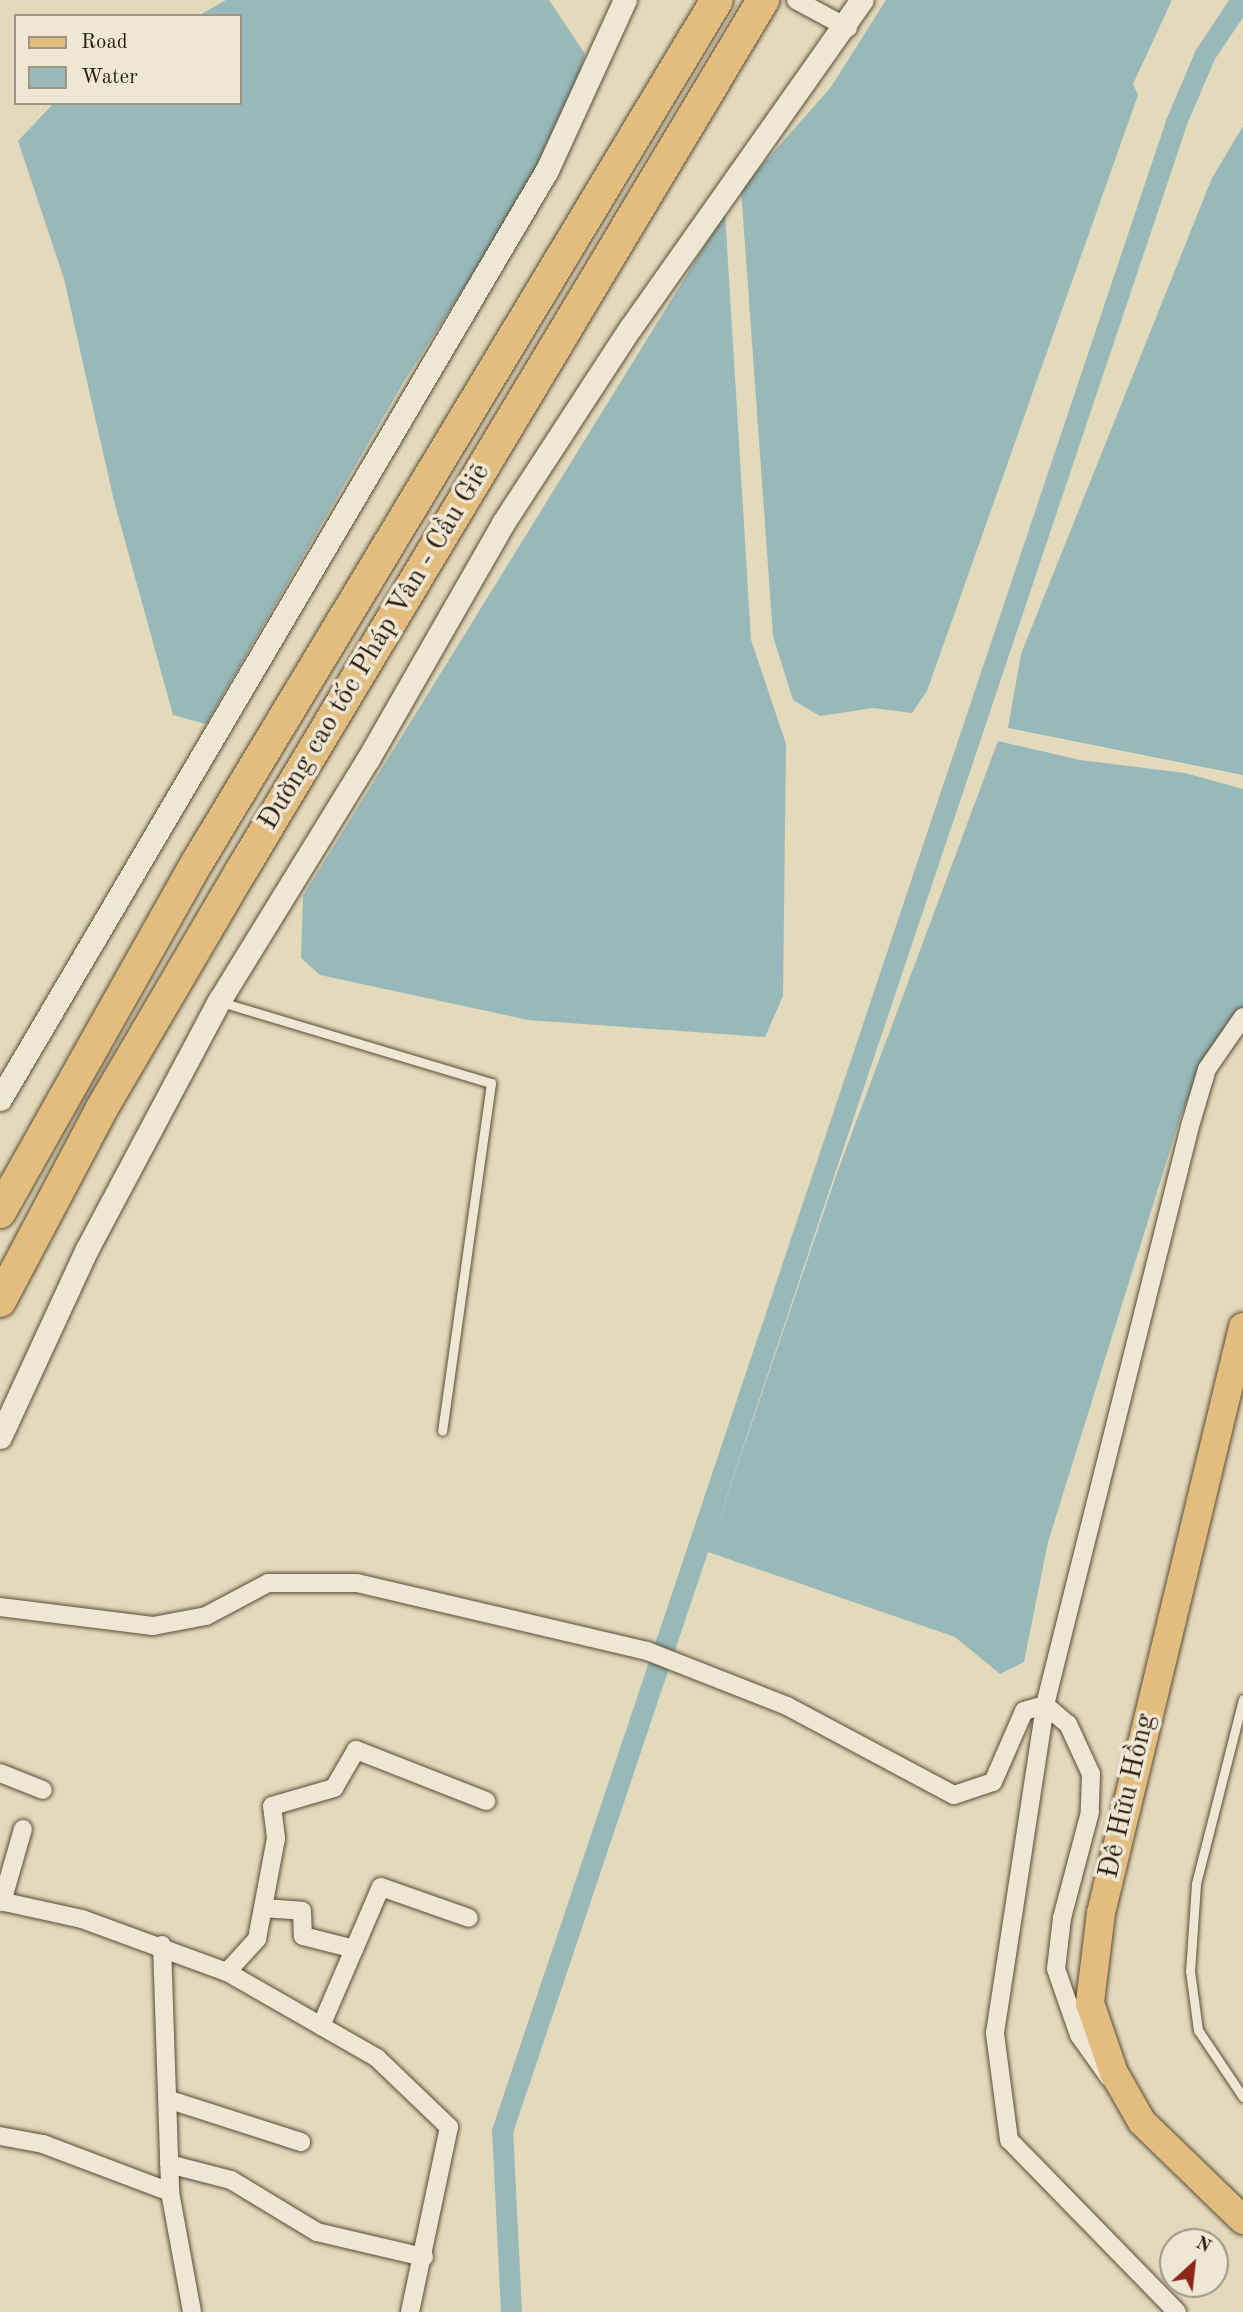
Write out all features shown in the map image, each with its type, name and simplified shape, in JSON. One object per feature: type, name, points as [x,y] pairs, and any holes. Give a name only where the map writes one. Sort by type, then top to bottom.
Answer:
[{"type":"highway","name":"Đường cao tốc Pháp Vân - Cầu Giẽ","points":[[0,1212],[205,849],[716,0]]},
{"type":"highway","name":"Đường cao tốc Pháp Vân - Cầu Giẽ","points":[[0,1301],[219,908],[763,0]]},
{"type":"main road","name":"Đê Hữu Hồng","points":[[1243,1327],[1101,1913],[1090,2003],[1121,2084],[1142,2122],[1243,2220]]},
{"type":"street","points":[[0,1099],[547,170],[625,0]]},
{"type":"street","points":[[796,0],[848,28]]},
{"type":"street","points":[[0,1437],[87,1249],[219,1001],[368,759],[503,523],[727,188],[848,28],[862,0]]},
{"type":"street","points":[[1177,2312],[1009,2140],[995,2032],[1045,1705],[1207,1069],[1243,1017]]},
{"type":"street","points":[[0,1607],[153,1626],[206,1616],[268,1583],[357,1583],[647,1651],[787,1706],[954,1795],[993,1782],[1024,1711],[1045,1705]]},
{"type":"street","points":[[1045,1705],[1068,1724],[1091,1774],[1090,1812],[1062,1918],[1056,1969],[1079,2035],[1104,2074],[1121,2084]]},
{"type":"street","points":[[227,1972],[257,1939],[276,1838],[272,1805],[334,1788],[356,1750],[486,1801]]},
{"type":"street","points":[[0,1773],[43,1790]]},
{"type":"street","points":[[23,1829],[1,1901],[162,1945],[227,1972],[376,2058],[449,2127],[424,2256],[410,2312]]},
{"type":"street","points":[[321,2026],[382,1887],[470,1918]]},
{"type":"street","points":[[263,1908],[302,1911],[303,1936],[354,1949]]},
{"type":"street","points":[[162,1945],[170,2192],[192,2312]]},
{"type":"street","points":[[167,2099],[301,2143]]},
{"type":"street","points":[[0,2136],[43,2144],[170,2192]]},
{"type":"street","points":[[169,2164],[231,2180],[317,2232],[424,2256]]},
{"type":"lane","points":[[219,1001],[491,1083],[442,1431]]},
{"type":"lane","points":[[1243,1699],[1196,1884],[1190,1971],[1198,2030],[1243,2097]]},
{"type":"water","points":[[226,0],[549,0],[585,54],[570,104],[535,177],[403,383],[206,724],[173,715],[114,501],[64,279],[18,141],[52,105],[242,105],[242,14],[202,14]]},
{"type":"water","points":[[886,0],[1172,0],[1133,84],[1138,95],[927,691],[912,713],[873,708],[820,716],[793,700],[773,636],[741,189],[831,87]]},
{"type":"water","points":[[1243,126],[1243,775],[1008,728],[1021,654],[1212,178]]},
{"type":"water","points":[[725,213],[751,640],[786,744],[783,996],[765,1037],[528,1020],[320,975],[301,958],[303,896]]},
{"type":"water","points":[[998,741],[1080,760],[1185,773],[1243,789],[1243,1007],[1207,1055],[1181,1115],[1048,1542],[1024,1662],[1000,1674],[955,1637],[708,1552],[837,1173]]},
{"type":"waterway","points":[[511,2312],[502,2131],[1176,122],[1205,54],[1241,0]]}]
